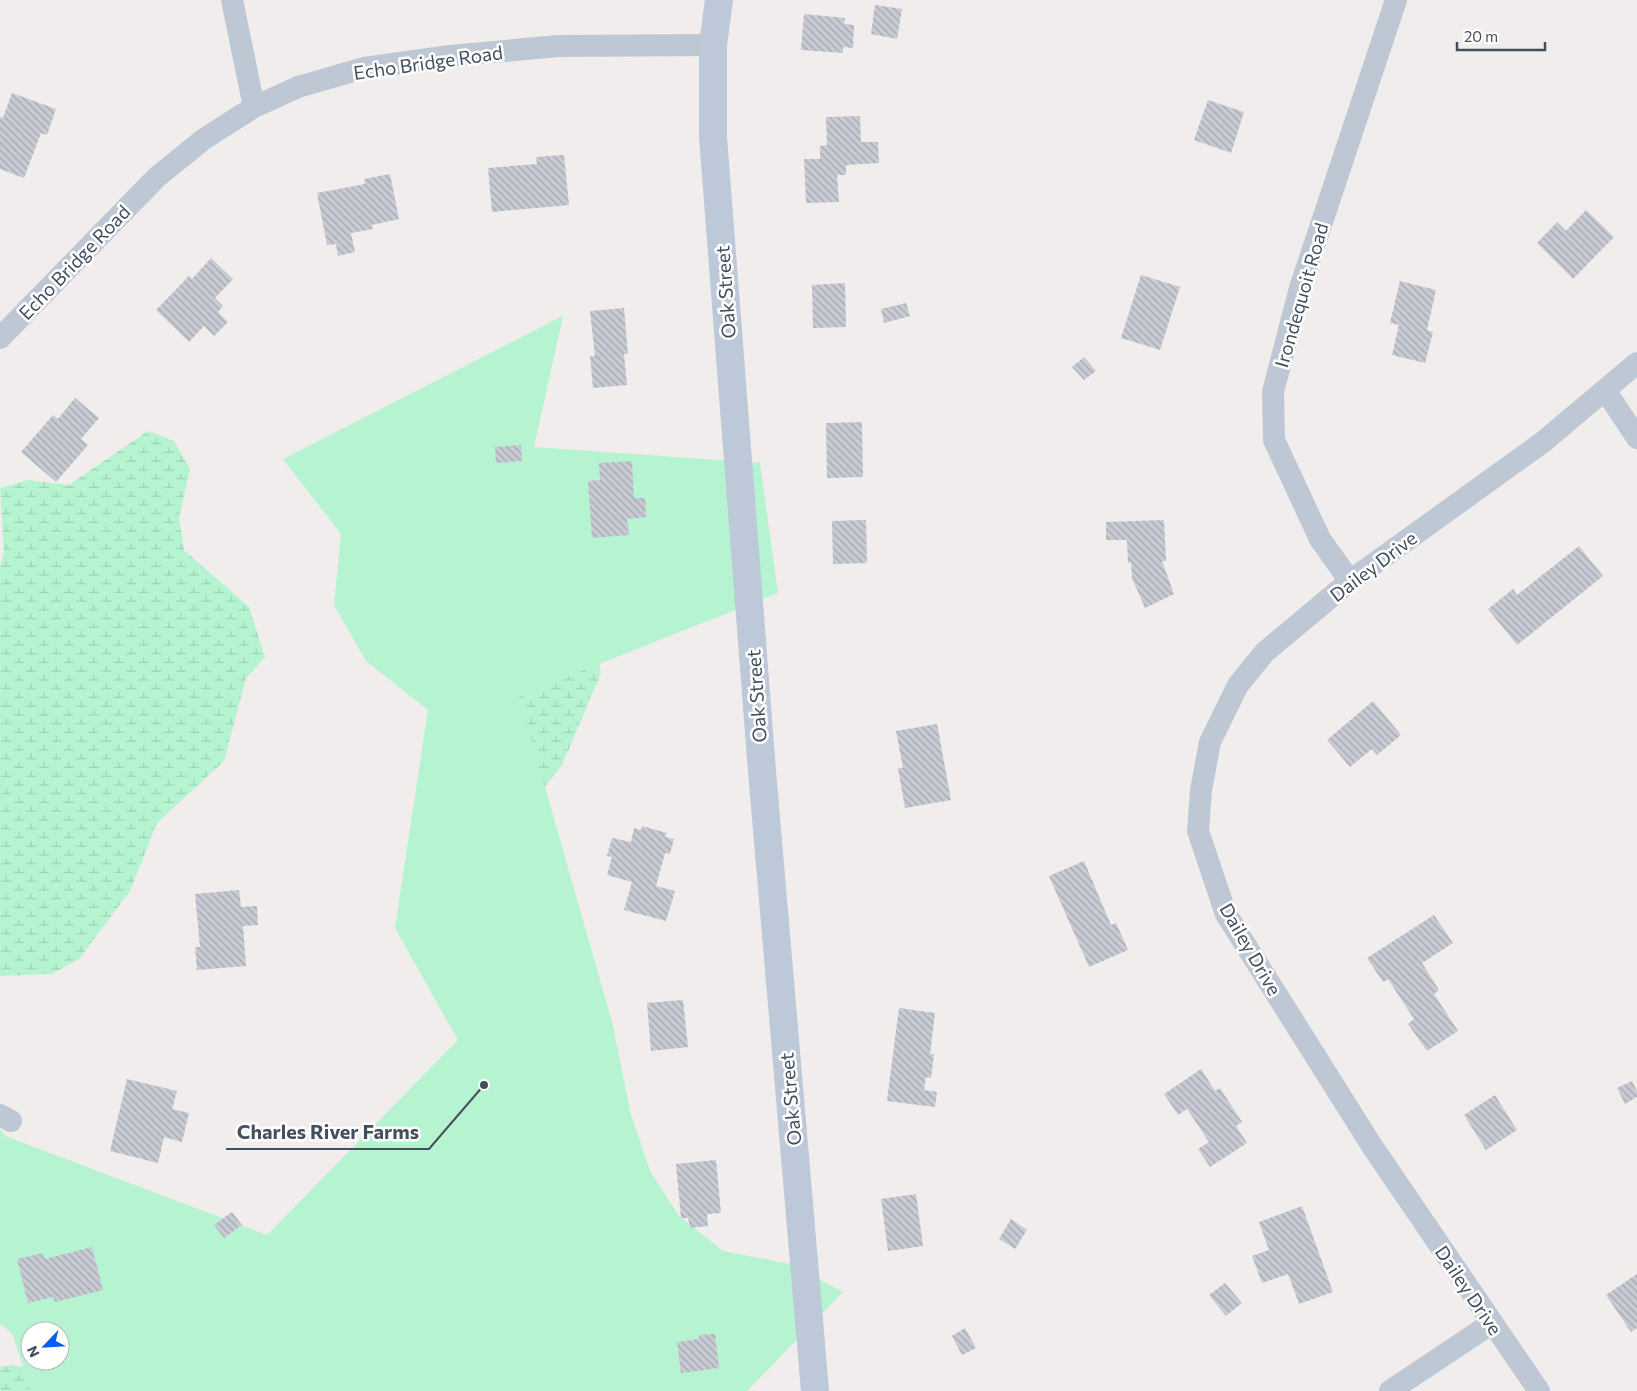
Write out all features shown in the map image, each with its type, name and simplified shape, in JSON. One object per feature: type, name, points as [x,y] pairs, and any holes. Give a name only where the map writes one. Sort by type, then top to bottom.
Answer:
[{"type":"main road","name":"Oak Street","points":[[719,0],[714,45],[713,137],[762,771],[815,1391]]},
{"type":"street","points":[[232,0],[254,108]]},
{"type":"street","name":"Irondequoit Road","points":[[1350,580],[1320,539],[1274,440],[1273,392],[1300,288],[1396,0]]},
{"type":"street","name":"Echo Bridge Road","points":[[0,338],[157,177],[204,139],[254,108],[298,87],[364,68],[440,57],[558,46],[714,45]]},
{"type":"street","name":"Dailey Drive","points":[[1539,1391],[1372,1146],[1226,914],[1198,831],[1201,790],[1210,742],[1238,685],[1265,652],[1350,580],[1544,442],[1637,363]]},
{"type":"street","points":[[1605,390],[1637,438]]},
{"type":"street","points":[[1390,1391],[1492,1323]]},
{"type":"green space","points":[[563,316],[534,447],[760,463],[778,593],[519,696],[612,1022],[631,1115],[650,1171],[679,1216],[723,1251],[790,1264],[843,1292],[747,1391],[31,1391],[24,1371],[70,1371],[70,1321],[20,1321],[20,1357],[12,1333],[0,1324],[0,1129],[5,1136],[267,1235],[458,1040],[395,928],[428,710],[366,661],[334,605],[341,534],[283,459]]},
{"type":"green space","points":[[148,431],[174,441],[190,469],[179,518],[184,550],[249,607],[265,657],[246,678],[224,761],[157,823],[130,891],[79,959],[52,974],[0,976],[0,565],[4,553],[0,488],[28,480],[69,485]]},
{"type":"green space","points":[[596,641],[601,673],[562,765],[528,808],[441,698]]},
{"type":"green space","points":[[12,1365],[20,1367],[20,1371],[41,1371],[137,1391],[0,1391],[0,1367]]},
{"type":"building","points":[[875,5],[902,9],[897,39],[871,34]]},
{"type":"building","points":[[804,14],[845,18],[844,24],[854,25],[853,48],[843,47],[843,53],[801,50]]},
{"type":"building","points":[[12,93],[56,109],[47,135],[41,133],[24,178],[0,169],[0,117],[3,118]]},
{"type":"building","points":[[1208,100],[1244,112],[1231,153],[1194,140]]},
{"type":"building","points":[[860,116],[861,142],[878,142],[879,163],[846,165],[846,175],[837,175],[839,202],[806,203],[804,159],[820,159],[820,146],[827,145],[826,117]]},
{"type":"building","points":[[564,155],[569,205],[492,212],[488,168],[537,164],[536,157]]},
{"type":"building","points":[[390,174],[399,219],[372,225],[373,229],[351,233],[355,252],[338,256],[336,244],[327,245],[317,193],[365,184],[364,179]]},
{"type":"building","points":[[1586,210],[1614,237],[1573,279],[1537,243],[1557,222],[1566,231]]},
{"type":"building","points":[[211,258],[233,279],[215,298],[223,306],[218,312],[228,322],[214,336],[204,326],[189,342],[156,310],[189,276],[192,279]]},
{"type":"building","points":[[1141,275],[1180,287],[1160,350],[1121,338]]},
{"type":"building","points":[[1400,281],[1436,290],[1427,330],[1433,332],[1425,363],[1392,355],[1399,325],[1390,323]]},
{"type":"building","points":[[845,283],[846,327],[813,328],[812,285]]},
{"type":"building","points":[[906,303],[910,316],[884,323],[881,309]]},
{"type":"building","points":[[624,308],[628,354],[624,354],[627,385],[593,388],[590,356],[595,356],[590,311]]},
{"type":"building","points":[[1084,357],[1096,371],[1084,380],[1072,367]]},
{"type":"building","points":[[75,398],[99,418],[81,439],[88,445],[56,482],[21,452],[53,415],[58,419]]},
{"type":"building","points":[[862,422],[863,477],[827,478],[826,423]]},
{"type":"building","points":[[521,445],[522,461],[496,463],[495,447]]},
{"type":"building","points":[[632,461],[634,498],[645,498],[646,517],[627,519],[629,535],[592,538],[588,481],[600,480],[599,463]]},
{"type":"building","points":[[866,520],[867,563],[833,564],[832,521]]},
{"type":"building","points":[[1164,520],[1166,561],[1162,561],[1174,594],[1145,608],[1132,578],[1131,562],[1128,563],[1127,540],[1106,540],[1106,522]]},
{"type":"building","points":[[1579,546],[1603,576],[1517,645],[1488,609],[1513,589],[1517,595]]},
{"type":"building","points":[[1373,701],[1401,735],[1377,755],[1372,749],[1350,767],[1327,740]]},
{"type":"building","points":[[937,724],[951,800],[905,808],[898,768],[903,768],[896,731]]},
{"type":"building","points":[[642,826],[667,833],[665,837],[674,839],[670,854],[665,853],[656,886],[675,891],[666,921],[624,910],[632,882],[607,875],[612,857],[607,856],[612,838],[631,842],[634,828],[641,830]]},
{"type":"building","points":[[1084,861],[1111,925],[1116,923],[1128,950],[1089,967],[1049,876]]},
{"type":"building","points":[[239,890],[241,907],[257,906],[258,925],[243,926],[246,966],[197,970],[195,947],[200,947],[195,894]]},
{"type":"building","points":[[1434,915],[1453,943],[1422,963],[1439,990],[1434,994],[1458,1031],[1427,1051],[1408,1024],[1414,1019],[1388,979],[1383,982],[1367,958]]},
{"type":"building","points":[[683,1000],[688,1047],[651,1051],[647,1003]]},
{"type":"building","points":[[899,1008],[935,1013],[930,1054],[934,1054],[931,1078],[926,1077],[924,1090],[937,1092],[935,1107],[887,1101]]},
{"type":"building","points":[[1201,1069],[1215,1091],[1220,1088],[1242,1122],[1236,1126],[1247,1143],[1210,1167],[1198,1149],[1209,1142],[1187,1109],[1178,1115],[1164,1094]]},
{"type":"building","points":[[127,1079],[177,1091],[172,1109],[189,1113],[182,1142],[164,1137],[158,1163],[110,1151]]},
{"type":"building","points":[[1632,1081],[1637,1091],[1637,1097],[1625,1104],[1617,1088]]},
{"type":"building","points":[[1495,1095],[1517,1130],[1486,1150],[1464,1115]]},
{"type":"building","points":[[716,1160],[721,1213],[707,1214],[708,1226],[690,1228],[688,1218],[681,1218],[676,1164]]},
{"type":"building","points":[[916,1194],[923,1246],[888,1251],[881,1199]]},
{"type":"building","points":[[1302,1206],[1333,1292],[1299,1304],[1288,1274],[1262,1283],[1252,1256],[1269,1250],[1259,1222]]},
{"type":"building","points":[[232,1212],[242,1225],[224,1238],[214,1225]]},
{"type":"building","points":[[1011,1219],[1027,1230],[1015,1249],[999,1239]]},
{"type":"building","points":[[92,1247],[103,1290],[55,1302],[53,1297],[28,1303],[17,1259],[43,1253],[45,1259]]},
{"type":"building","points":[[1637,1274],[1637,1328],[1631,1332],[1606,1295]]},
{"type":"building","points":[[1225,1283],[1242,1303],[1226,1316],[1209,1295]]},
{"type":"building","points":[[965,1328],[976,1348],[962,1355],[952,1336]]},
{"type":"building","points":[[715,1334],[719,1368],[681,1373],[677,1342],[699,1339],[699,1335]]},
{"type":"place","name":"Charles River Farms","points":[[484,1085]]}]
